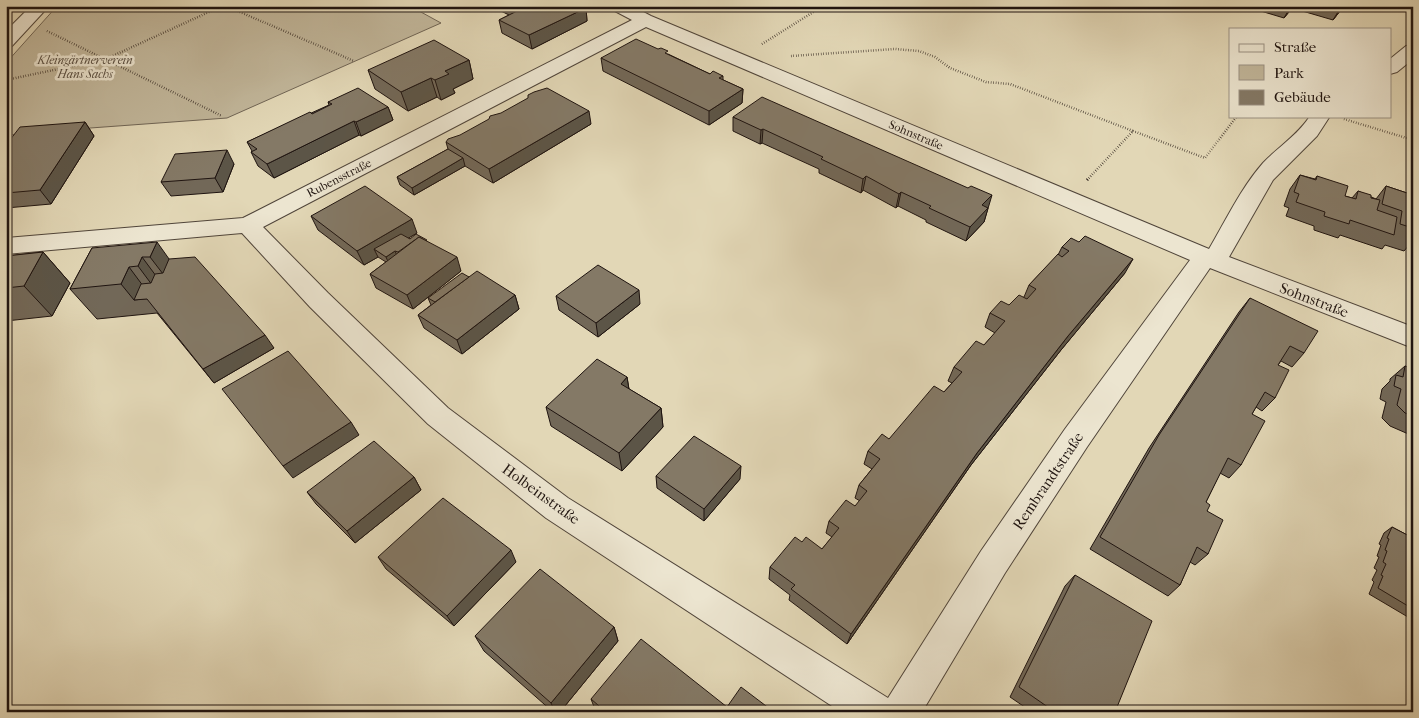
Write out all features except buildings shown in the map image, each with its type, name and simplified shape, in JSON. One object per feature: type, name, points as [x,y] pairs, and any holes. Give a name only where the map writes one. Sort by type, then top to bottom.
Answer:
[{"type":"street","points":[[6,42],[41,6]]},
{"type":"street","name":"Sohnstraße","points":[[619,6],[645,20],[1210,259],[1413,338]]},
{"type":"street","name":"Rubensstraße","points":[[6,246],[248,225],[645,20]]},
{"type":"street","points":[[1392,66],[1413,50]]},
{"type":"street","points":[[1210,259],[1264,176],[1280,156],[1316,124],[1319,118]]},
{"type":"street","name":"Holbeinstraße","points":[[248,225],[319,300],[446,422],[557,508],[875,712]]},
{"type":"street","name":"Rembrandtstraße","points":[[901,712],[993,562],[1076,438],[1210,259]]},
{"type":"path","points":[[6,80],[106,59],[222,6]]},
{"type":"path","points":[[226,6],[354,61]]},
{"type":"path","points":[[738,59],[823,6]]},
{"type":"path","points":[[26,20],[222,116]]},
{"type":"path","points":[[787,56],[895,49],[919,51],[935,58],[950,68],[986,82],[1010,84],[1205,158],[1235,118]]},
{"type":"path","points":[[1344,119],[1413,140]]},
{"type":"path","points":[[1069,199],[1133,131]]},
{"type":"green space","name":"Kleingärtnerverein Hans Sachs","points":[[57,6],[410,6],[441,23],[227,118],[22,133],[6,136],[6,63]]}]
